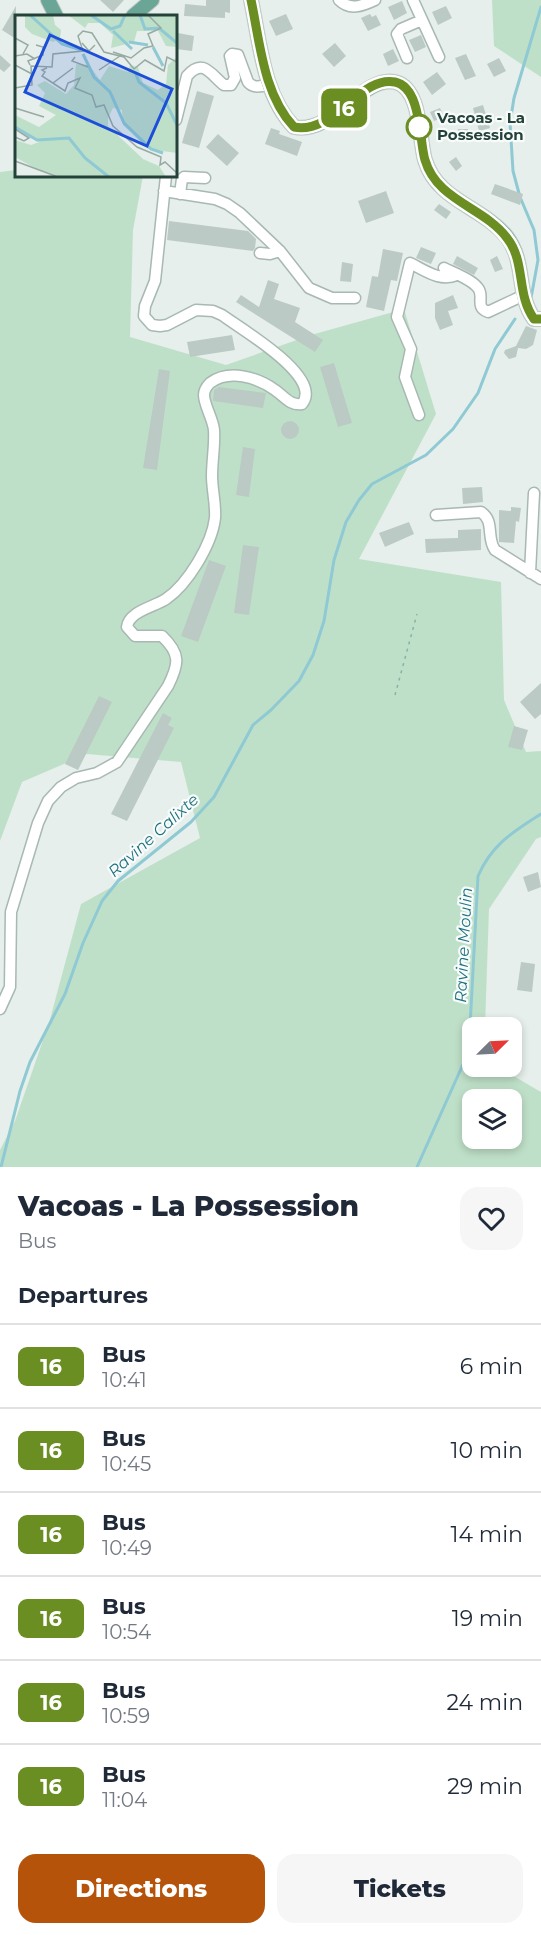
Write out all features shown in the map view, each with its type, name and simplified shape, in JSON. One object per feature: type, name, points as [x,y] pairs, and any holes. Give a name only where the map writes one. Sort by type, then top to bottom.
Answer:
[{"type":"main road","points":[[48,0],[56,15]]},
{"type":"main road","points":[[135,15],[152,0]]},
{"type":"main road","points":[[251,0],[269,85],[279,108],[294,127],[301,128],[323,122],[381,83],[396,82],[404,87],[416,107],[425,160],[432,176],[453,198],[495,226],[507,237],[515,250],[520,266],[522,296],[528,311],[534,319],[541,319]]},
{"type":"street","points":[[339,0],[344,5],[355,7],[375,0]]},
{"type":"street","points":[[413,0],[439,57]]},
{"type":"street","points":[[407,58],[398,38],[399,31],[422,20]]},
{"type":"street","points":[[177,116],[190,71],[201,67],[208,69],[224,85],[231,85],[235,78],[230,56],[234,53],[238,55],[251,85],[255,87],[269,85]]},
{"type":"street","points":[[0,1009],[10,987],[11,912],[38,823],[48,801],[61,787],[76,778],[98,772],[117,762],[174,674],[177,662],[171,645],[162,636],[135,636],[127,627],[128,621],[134,615],[166,599],[177,589],[191,572],[207,545],[215,518],[212,476],[214,429],[205,400],[208,384],[218,379],[239,375],[273,388],[291,404],[302,404],[307,393],[299,374],[288,363],[222,315],[213,311],[196,310],[167,325],[160,326],[147,321],[144,316],[145,306],[155,281],[166,177]]},
{"type":"street","points":[[180,194],[184,177],[205,178]]},
{"type":"street","points":[[164,191],[227,204],[240,213],[280,251],[304,283],[315,292],[332,298],[355,298]]},
{"type":"street","points":[[260,253],[270,255],[280,251]]},
{"type":"street","points":[[418,415],[405,376],[411,349],[397,317],[410,263],[440,278],[457,275]]},
{"type":"street","points":[[444,268],[477,286],[481,294],[480,306],[488,312],[522,296]]},
{"type":"street","points":[[530,573],[534,493]]},
{"type":"street","points":[[436,515],[481,512],[487,515],[490,521],[492,547],[541,579]]},
{"type":"path","points":[[394,694],[417,614]]},
{"type":"green space","points":[[492,0],[541,0],[541,77],[494,46]]},
{"type":"green space","points":[[15,170],[15,177],[143,177],[133,230],[130,337],[226,365],[311,335],[404,309],[436,414],[359,559],[501,582],[504,700],[526,752],[541,751],[541,837],[536,839],[489,909],[485,1017],[462,1017],[462,1077],[515,1077],[541,1092],[541,1167],[0,1167],[0,1150],[15,1121],[49,1023],[81,904],[200,838],[181,762],[87,754],[22,782],[0,841],[0,172]]},
{"type":"building","points":[[100,0],[124,0],[113,12]]},
{"type":"building","points":[[206,0],[230,0],[230,13],[225,12],[225,18],[184,16],[185,4],[206,6]]},
{"type":"building","points":[[402,1],[407,13],[394,20],[388,7]]},
{"type":"building","points":[[16,6],[15,38],[2,30]]},
{"type":"building","points":[[446,6],[452,18],[438,25],[432,12]]},
{"type":"building","points":[[286,14],[293,29],[276,36],[269,21]]},
{"type":"building","points":[[370,14],[372,17],[376,15],[381,25],[368,31],[361,18]]},
{"type":"building","points":[[178,33],[194,36],[192,51],[177,49]]},
{"type":"building","points":[[421,35],[426,47],[415,52],[409,40]]},
{"type":"building","points":[[335,43],[346,56],[334,67],[322,54]]},
{"type":"building","points":[[393,49],[399,61],[388,66],[383,54]]},
{"type":"building","points":[[466,54],[476,76],[465,80],[455,58]]},
{"type":"building","points":[[0,55],[11,65],[4,72],[0,69]]},
{"type":"building","points":[[499,58],[506,71],[494,77],[487,64]]},
{"type":"building","points":[[437,72],[446,84],[432,95],[423,82]]},
{"type":"building","points":[[197,91],[214,96],[199,148],[182,143]]},
{"type":"building","points":[[483,105],[490,128],[479,131],[473,108]]},
{"type":"building","points":[[440,108],[444,117],[434,121],[430,112]]},
{"type":"building","points":[[271,128],[280,131],[279,134],[302,142],[297,156],[265,144]]},
{"type":"building","points":[[458,129],[468,129],[468,140],[458,140]]},
{"type":"building","points":[[218,134],[239,153],[227,166],[206,147]]},
{"type":"building","points":[[456,157],[462,166],[456,171],[449,162]]},
{"type":"building","points":[[495,184],[523,194],[520,205],[491,194]]},
{"type":"building","points":[[386,191],[394,213],[366,223],[358,201]]},
{"type":"building","points":[[439,204],[451,212],[446,219],[434,210]]},
{"type":"building","points":[[169,221],[248,231],[256,239],[255,248],[253,251],[167,240]]},
{"type":"building","points":[[421,247],[436,253],[431,264],[416,258]]},
{"type":"building","points":[[383,249],[403,253],[397,281],[391,280],[384,311],[366,307],[372,276],[378,277]]},
{"type":"building","points":[[457,256],[478,268],[474,275],[453,264]]},
{"type":"building","points":[[497,256],[503,269],[495,272],[490,260]]},
{"type":"building","points":[[342,262],[353,264],[351,282],[340,281]]},
{"type":"building","points":[[268,280],[279,284],[274,299],[300,308],[295,322],[323,340],[315,352],[236,302],[241,295],[259,307]]},
{"type":"building","points":[[453,295],[458,308],[448,311],[453,325],[440,330],[435,318],[435,303]]},
{"type":"building","points":[[526,326],[537,330],[533,345],[526,349],[518,348],[516,357],[509,359],[504,353],[505,350],[516,346]]},
{"type":"building","points":[[232,335],[235,350],[190,357],[187,342]]},
{"type":"building","points":[[334,363],[352,423],[338,427],[320,367]]},
{"type":"building","points":[[159,369],[170,371],[157,470],[143,468]]},
{"type":"building","points":[[219,387],[266,393],[263,408],[213,401],[214,390]]},
{"type":"building","points":[[286,421],[294,421],[299,426],[297,437],[286,439],[281,434],[281,426]]},
{"type":"building","points":[[243,447],[255,449],[249,497],[236,495]]},
{"type":"building","points":[[482,487],[483,502],[463,504],[462,488]]},
{"type":"building","points":[[511,507],[521,508],[519,522],[516,521],[514,543],[499,542],[499,510],[511,511]]},
{"type":"building","points":[[409,522],[414,534],[385,547],[379,533]]},
{"type":"building","points":[[481,529],[481,550],[426,553],[425,539],[458,538],[458,530]]},
{"type":"building","points":[[243,545],[259,547],[249,615],[234,613]]},
{"type":"building","points":[[209,560],[226,566],[198,642],[181,636]]},
{"type":"building","points":[[541,683],[541,714],[535,719],[520,702]]},
{"type":"building","points":[[99,696],[112,702],[78,770],[65,764]]},
{"type":"building","points":[[163,713],[172,718],[168,725],[174,728],[127,821],[111,814]]},
{"type":"building","points":[[514,726],[528,730],[522,750],[508,747]]},
{"type":"building","points":[[538,872],[541,887],[528,892],[523,877]]},
{"type":"building","points":[[521,962],[535,964],[532,992],[517,990]]},
{"type":"waterway","name":"Ravine Calixte","points":[[531,298],[538,260],[534,230],[520,197],[513,171],[510,123],[514,98],[541,7]]},
{"type":"waterway","name":"Ravine Calixte","points":[[1,1167],[20,1091],[30,1062],[65,994],[83,943],[102,901],[118,881],[191,822],[214,797],[253,725],[299,681],[313,655],[324,621],[334,560],[346,522],[359,500],[372,484],[426,455],[453,429],[478,393],[495,349],[515,319]]},
{"type":"waterway","name":"Ravine Moulin","points":[[417,1167],[464,1062],[470,1027],[478,876],[490,855],[504,840],[541,814]]},
{"type":"bus line","name":"16","points":[[251,0],[269,85],[279,108],[294,127],[307,128],[323,122],[381,83],[396,82],[404,87],[416,107],[425,160],[432,176],[453,198],[495,226],[507,237],[515,250],[520,266],[522,296],[528,311],[534,319],[541,319]]},
{"type":"place","name":"Vacoas - La Possession","points":[[419,127]]}]
